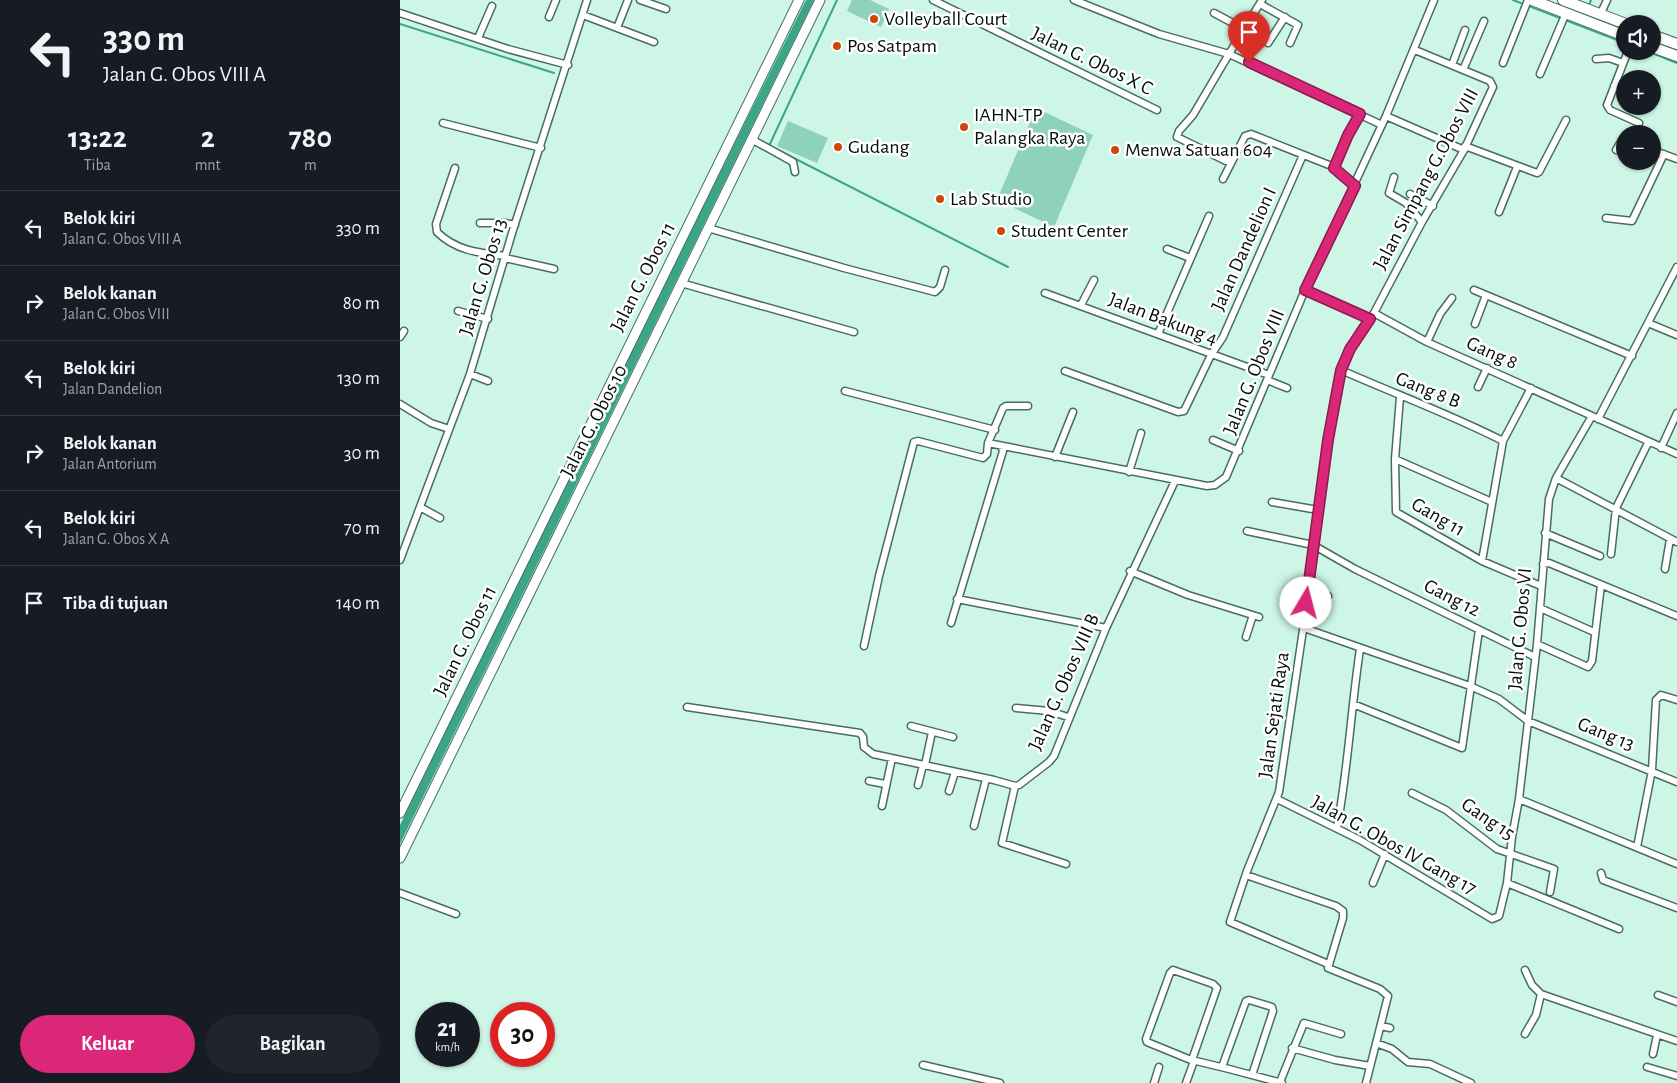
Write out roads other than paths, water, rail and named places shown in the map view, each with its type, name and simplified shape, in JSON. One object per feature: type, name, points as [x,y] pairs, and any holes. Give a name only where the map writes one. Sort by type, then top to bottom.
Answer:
[{"type":"main road","points":[[1532,0],[1616,32]]},
{"type":"main road","points":[[1563,0],[1616,20]]},
{"type":"main road","points":[[1661,38],[1677,44]]},
{"type":"main road","points":[[1661,50],[1677,56]]},
{"type":"street","points":[[549,17],[556,0]]},
{"type":"street","name":"Jalan G. Obos 13","points":[[400,560],[470,374],[515,225],[568,65],[587,0]]},
{"type":"street","points":[[617,28],[628,0]]},
{"type":"street","points":[[640,0],[666,9]]},
{"type":"street","name":"Jalan G. Obos 11","points":[[400,813],[799,0]]},
{"type":"street","name":"Jalan G. Obos 10","points":[[400,858],[820,0]]},
{"type":"street","name":"Jalan G. Obos X C","points":[[933,0],[1157,110]]},
{"type":"street","points":[[1074,0],[1159,34],[1229,54],[1382,125]]},
{"type":"street","name":"Jalan G. Obos VIII","points":[[988,442],[1129,472],[1208,486],[1215,485],[1229,474],[1305,290],[1355,186],[1415,50],[1434,0]]},
{"type":"street","points":[[1504,63],[1528,0]]},
{"type":"street","points":[[1600,14],[1607,0]]},
{"type":"street","points":[[1232,161],[1226,161],[1177,137],[1261,2],[1298,26],[1290,43]]},
{"type":"street","points":[[478,38],[492,6]]},
{"type":"street","points":[[400,13],[568,65]]},
{"type":"street","points":[[1214,13],[1244,29]]},
{"type":"street","points":[[1540,74],[1566,13]]},
{"type":"street","points":[[583,15],[654,42]]},
{"type":"street","points":[[1268,43],[1285,17]]},
{"type":"street","points":[[1463,70],[1484,21]]},
{"type":"street","points":[[1452,65],[1466,30]]},
{"type":"street","name":"Jalan Simpang G.Obos VIII","points":[[1370,319],[1422,222],[1465,148],[1493,85],[1490,81],[1415,50]]},
{"type":"street","points":[[1596,59],[1607,58],[1623,63]]},
{"type":"street","points":[[1624,60],[1607,103],[1608,108],[1639,123]]},
{"type":"street","points":[[1334,168],[1348,135],[1360,114]]},
{"type":"street","points":[[1386,116],[1534,173],[1540,172],[1566,120]]},
{"type":"street","points":[[443,123],[541,148]]},
{"type":"street","points":[[1223,179],[1245,136],[1251,134],[1334,168],[1355,186]]},
{"type":"street","points":[[753,140],[793,162],[795,172]]},
{"type":"street","points":[[1661,153],[1677,159]]},
{"type":"street","points":[[1606,218],[1632,221],[1664,154]]},
{"type":"street","name":"Jalan Dandelion I","points":[[1065,372],[1180,413],[1185,409],[1211,355],[1223,337],[1303,155]]},
{"type":"street","points":[[1499,212],[1517,167]]},
{"type":"street","points":[[455,168],[436,224],[437,232],[451,244],[465,250],[554,268]]},
{"type":"street","points":[[1394,177],[1389,193],[1400,198],[1422,222]]},
{"type":"street","points":[[1410,194],[1433,206]]},
{"type":"street","points":[[1158,334],[1209,216]]},
{"type":"street","points":[[480,224],[505,223],[515,225]]},
{"type":"street","points":[[708,228],[844,268],[935,292],[940,287],[945,270]]},
{"type":"street","points":[[1167,249],[1191,257]]},
{"type":"street","name":"Jalan G. Obos VI","points":[[1494,920],[1502,910],[1507,883],[1509,854],[1519,799],[1537,644],[1548,499],[1556,478],[1632,356],[1676,270]]},
{"type":"street","points":[[1080,305],[1094,280]]},
{"type":"street","points":[[682,283],[854,332]]},
{"type":"street","points":[[1305,290],[1370,319]]},
{"type":"street","points":[[1474,290],[1632,356]]},
{"type":"street","name":"Jalan Bakung 4","points":[[1045,293],[1158,334],[1268,378],[1287,388]]},
{"type":"street","points":[[1475,324],[1486,295]]},
{"type":"street","points":[[1426,342],[1440,314],[1452,298]]},
{"type":"street","points":[[458,311],[488,319]]},
{"type":"street","name":"Gang 8","points":[[1374,312],[1426,342],[1595,417],[1648,443],[1677,454]]},
{"type":"street","name":"Jalan Sejati Raya","points":[[1328,964],[1230,922],[1246,875],[1277,799],[1304,628],[1318,510],[1341,370],[1350,349],[1370,319]]},
{"type":"street","points":[[1648,323],[1677,335]]},
{"type":"street","points":[[400,337],[404,330]]},
{"type":"street","points":[[1478,387],[1487,368]]},
{"type":"street","name":"Gang 8 B","points":[[1341,370],[1465,422],[1502,441]]},
{"type":"street","points":[[470,374],[488,381]]},
{"type":"street","points":[[1482,561],[1502,441],[1531,388]]},
{"type":"street","points":[[845,391],[995,430]]},
{"type":"street","name":"Gang 11","points":[[1400,396],[1394,459],[1396,512],[1482,561],[1542,586]]},
{"type":"street","points":[[400,404],[431,423],[449,429]]},
{"type":"street","points":[[864,646],[878,576],[912,444],[918,441],[981,458],[987,454],[988,442],[995,430],[1001,411],[1006,406],[1028,406]]},
{"type":"street","points":[[1055,457],[1073,412]]},
{"type":"street","points":[[1661,448],[1677,413]]},
{"type":"street","points":[[1129,472],[1141,433]]},
{"type":"street","points":[[1213,440],[1239,451]]},
{"type":"street","points":[[1611,554],[1616,508],[1648,443]]},
{"type":"street","points":[[951,623],[1003,451],[1001,446]]},
{"type":"street","points":[[1394,459],[1492,502]]},
{"type":"street","points":[[1556,478],[1616,508],[1677,542]]},
{"type":"street","name":"Jalan G. Obos VIII B","points":[[1015,786],[1024,782],[1049,762],[1130,571],[1175,481]]},
{"type":"street","points":[[1272,502],[1318,510]]},
{"type":"street","points":[[420,507],[440,518]]},
{"type":"street","name":"Gang 12","points":[[1247,530],[1313,545],[1355,569],[1535,657]]},
{"type":"street","points":[[1545,533],[1600,556]]},
{"type":"street","points":[[1665,569],[1670,539]]},
{"type":"street","points":[[1543,564],[1549,563],[1677,616]]},
{"type":"street","points":[[1130,571],[1188,595],[1256,616],[1246,637]]},
{"type":"street","points":[[1537,644],[1588,667],[1592,661],[1601,585]]},
{"type":"street","points":[[1309,588],[1328,596]]},
{"type":"street","points":[[957,599],[1106,628]]},
{"type":"street","points":[[1540,608],[1594,632]]},
{"type":"street","name":"Gang 13","points":[[1304,628],[1470,686],[1499,700],[1528,721],[1675,781]]},
{"type":"street","points":[[1353,704],[1462,748],[1479,630]]},
{"type":"street","points":[[1337,828],[1346,780],[1360,649]]},
{"type":"street","points":[[1637,847],[1652,770],[1656,700],[1661,695],[1677,700]]},
{"type":"street","points":[[688,707],[860,733],[863,737],[864,747],[869,751],[1015,786],[1002,843],[1066,864]]},
{"type":"street","points":[[1016,708],[1049,711],[1068,717]]},
{"type":"street","points":[[911,726],[953,737]]},
{"type":"street","points":[[918,785],[932,732]]},
{"type":"street","points":[[882,806],[885,784],[892,758]]},
{"type":"street","points":[[949,791],[955,772]]},
{"type":"street","points":[[974,826],[986,779]]},
{"type":"street","points":[[869,781],[885,784]]},
{"type":"street","name":"Gang 15","points":[[1412,793],[1446,810],[1497,849],[1555,870],[1550,892]]},
{"type":"street","name":"Jalan G. Obos IV Gang 17","points":[[1277,799],[1385,854],[1494,920]]},
{"type":"street","points":[[1519,799],[1677,864]]},
{"type":"street","points":[[1373,883],[1385,854]]},
{"type":"street","points":[[1601,873],[1602,878],[1614,885],[1677,908]]},
{"type":"street","points":[[1246,875],[1343,911],[1343,918],[1328,968],[1333,972],[1386,993],[1388,1000],[1366,1083]]},
{"type":"street","points":[[1507,883],[1619,930]]},
{"type":"street","points":[[400,893],[456,914]]},
{"type":"street","points":[[1186,1083],[1193,1060],[1217,988],[1214,984],[1173,970],[1170,973],[1146,1041],[1193,1060],[1281,1083],[1292,1048],[1304,1023],[1341,1034]]},
{"type":"street","points":[[1525,970],[1532,985],[1542,994],[1677,1042]]},
{"type":"street","points":[[1525,1034],[1536,1015],[1542,994]]},
{"type":"street","points":[[1658,995],[1677,1002]]},
{"type":"street","points":[[1222,1067],[1246,1001],[1249,1000],[1269,1006],[1273,1011],[1252,1075]]},
{"type":"street","points":[[1381,1026],[1390,1028]]},
{"type":"street","points":[[1653,1054],[1657,1035]]},
{"type":"street","points":[[1376,1043],[1392,1049],[1408,1062],[1430,1064],[1471,1083]]},
{"type":"street","points":[[1292,1048],[1335,1060],[1370,1066]]},
{"type":"street","points":[[922,1065],[1000,1083]]},
{"type":"street","points":[[1154,1083],[1159,1067]]},
{"type":"street","points":[[1647,1067],[1677,1076]]},
{"type":"waterway","points":[[771,147],[769,146],[837,0]]},
{"type":"waterway","points":[[1513,0],[1616,40]]},
{"type":"waterway","points":[[1588,7],[1591,0]]},
{"type":"waterway","points":[[400,24],[554,73]]},
{"type":"waterway","points":[[1661,57],[1677,63]]},
{"type":"waterway","points":[[780,151],[1008,267]]},
{"type":"place","name":"Volleyball Court","points":[[874,19]]},
{"type":"place","name":"Pos Satpam","points":[[837,46]]},
{"type":"place","name":"IAHN-TP Palangka Raya","points":[[964,127]]},
{"type":"place","name":"Gudang","points":[[838,147]]},
{"type":"place","name":"Menwa Satuan 604","points":[[1115,150]]},
{"type":"place","name":"Lab Studio","points":[[940,199]]},
{"type":"place","name":"Student Center","points":[[1001,231]]}]
